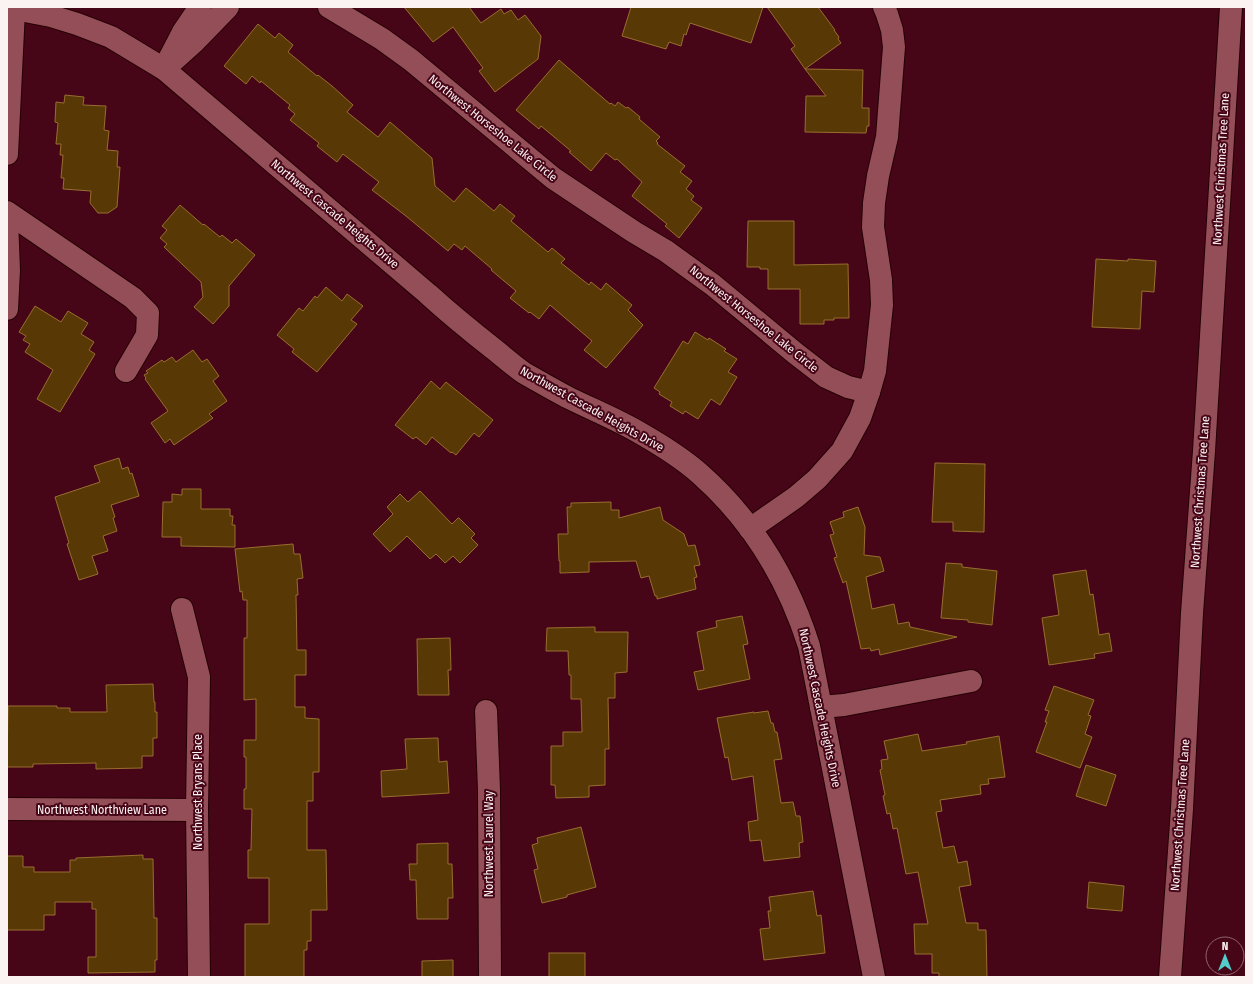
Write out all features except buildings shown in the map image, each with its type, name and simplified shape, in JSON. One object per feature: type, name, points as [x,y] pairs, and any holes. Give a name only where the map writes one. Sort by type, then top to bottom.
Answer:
[{"type":"street","points":[[164,69],[183,32],[200,7]]},
{"type":"street","points":[[164,69],[194,42],[228,7]]},
{"type":"street","name":"Northwest Horseshoe Lake Circle","points":[[329,7],[382,39],[411,60],[553,178],[634,232],[666,251],[713,285],[826,376],[848,387],[869,392]]},
{"type":"street","points":[[750,529],[796,497],[817,479],[842,451],[860,418],[875,371],[882,305],[881,280],[874,227],[874,203],[878,176],[887,136],[894,47],[892,30],[884,7]]},
{"type":"street","name":"Northwest Christmas Tree Lane","points":[[1170,977],[1182,809],[1192,613],[1204,451],[1231,7]]},
{"type":"street","points":[[7,154],[10,10]]},
{"type":"street","name":"Northwest Cascade Heights Drive","points":[[10,10],[51,16],[110,37],[164,69],[428,294],[459,323],[523,372],[566,397],[640,432],[673,454],[700,473],[732,506],[750,529],[783,581],[801,620],[809,646],[874,977]]},
{"type":"street","points":[[7,212],[133,298],[148,313],[147,335],[126,371]]},
{"type":"street","points":[[7,220],[9,270],[7,309]]},
{"type":"street","name":"Northwest Bryans Place","points":[[182,609],[199,677],[197,810],[200,977]]},
{"type":"street","points":[[821,707],[844,705],[971,680]]},
{"type":"street","name":"Northwest Laurel Way","points":[[486,711],[489,790],[490,977]]},
{"type":"street","name":"Northwest Northview Lane","points":[[7,809],[197,810]]}]
